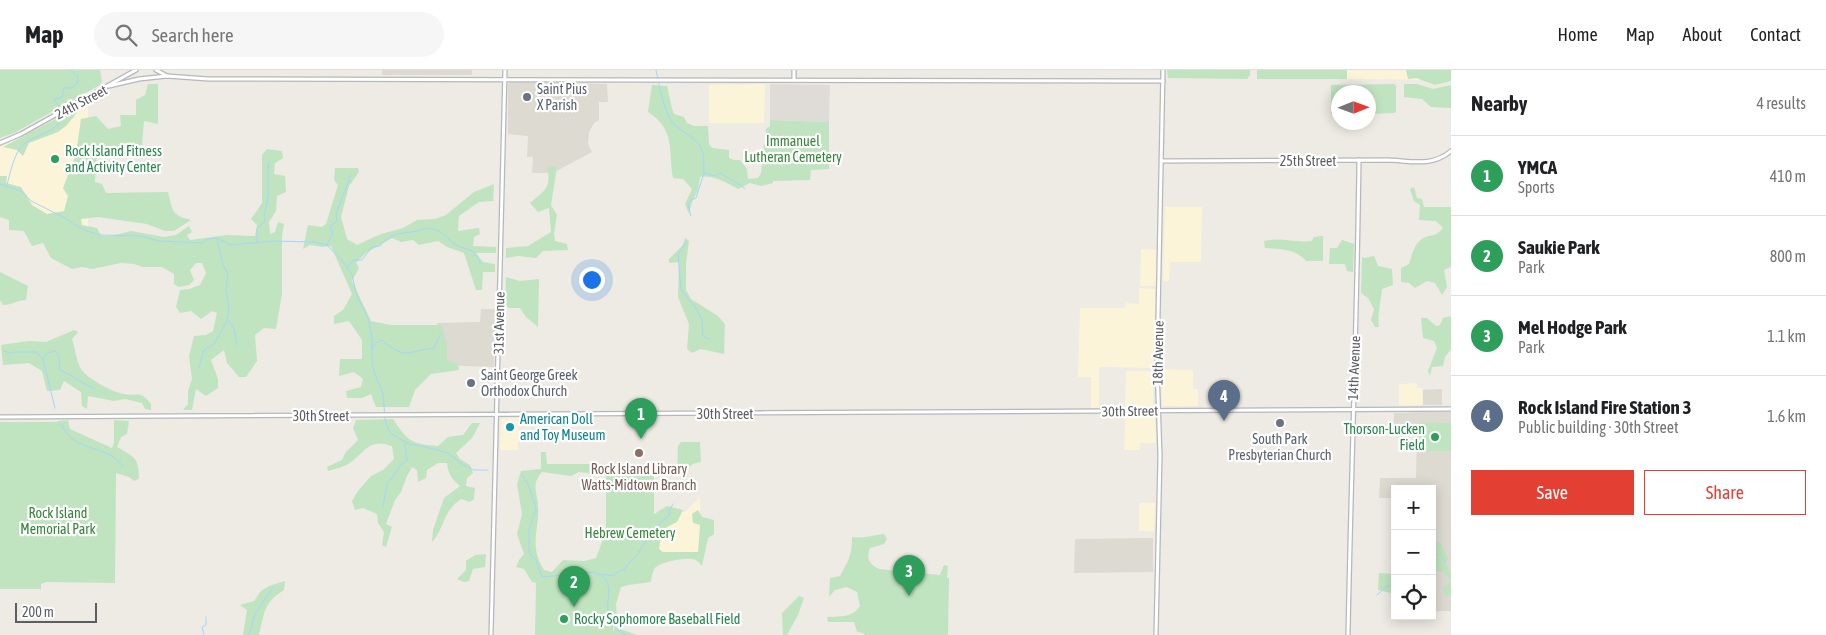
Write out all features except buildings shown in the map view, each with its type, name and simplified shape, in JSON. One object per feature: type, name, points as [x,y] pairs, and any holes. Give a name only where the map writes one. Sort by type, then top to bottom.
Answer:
[{"type":"street","points":[[109,86],[136,70]]},
{"type":"street","name":"31st Avenue","points":[[491,635],[505,70]]},
{"type":"street","points":[[794,70],[794,80]]},
{"type":"street","name":"18th Avenue","points":[[1156,635],[1160,456],[1157,366],[1164,70]]},
{"type":"street","name":"24th Street","points":[[158,71],[167,76]]},
{"type":"street","name":"24th Street","points":[[0,143],[21,134],[109,86],[139,79],[167,76],[208,78],[1163,81]]},
{"type":"street","name":"25th Street","points":[[1162,160],[1427,162],[1440,158],[1451,150]]},
{"type":"street","name":"14th Avenue","points":[[1348,635],[1359,160]]},
{"type":"street","name":"30th Street","points":[[0,417],[1451,410]]},
{"type":"shaded area","points":[[382,70],[472,70],[472,75],[382,75]]},
{"type":"shaded area","points":[[1347,70],[1451,70],[1451,80],[1347,79]]},
{"type":"shaded area","points":[[510,82],[607,84],[608,102],[599,102],[599,120],[594,123],[589,132],[588,144],[592,152],[553,173],[532,173],[533,157],[527,157],[528,136],[508,134],[508,85]]},
{"type":"shaded area","points":[[765,84],[764,123],[709,123],[709,85]]},
{"type":"shaded area","points":[[770,84],[830,85],[829,122],[770,120]]},
{"type":"shaded area","points":[[88,101],[88,269],[0,212],[0,147],[41,128]]},
{"type":"shaded area","points":[[1165,207],[1202,207],[1201,262],[1170,262],[1169,281],[1163,281]]},
{"type":"shaded area","points":[[1141,249],[1156,250],[1156,286],[1140,286]]},
{"type":"shaded area","points":[[1139,288],[1156,289],[1154,368],[1099,367],[1099,407],[1091,408],[1091,377],[1078,377],[1080,308],[1125,308],[1126,303],[1139,304]]},
{"type":"shaded area","points":[[481,309],[495,309],[494,367],[438,365],[437,323],[480,322]]},
{"type":"shaded area","points":[[1161,369],[1193,370],[1193,389],[1198,389],[1198,406],[1162,406]]},
{"type":"shaded area","points":[[1126,371],[1154,371],[1153,406],[1125,407]]},
{"type":"shaded area","points":[[1417,383],[1417,388],[1422,388],[1423,405],[1399,406],[1399,384]]},
{"type":"shaded area","points":[[1442,389],[1442,405],[1423,405],[1423,390]]},
{"type":"shaded area","points":[[1451,412],[1451,611],[1436,611],[1436,485],[1391,485],[1391,498],[1379,498],[1380,478],[1416,478],[1417,430],[1394,431],[1394,413]]},
{"type":"shaded area","points":[[1155,414],[1156,443],[1140,443],[1140,450],[1124,450],[1125,415]]},
{"type":"shaded area","points":[[519,418],[518,450],[500,450],[501,419]]},
{"type":"shaded area","points":[[700,497],[700,554],[654,553],[654,512],[685,512]]},
{"type":"shaded area","points":[[1139,503],[1155,503],[1154,531],[1139,531]]},
{"type":"shaded area","points":[[1153,538],[1153,572],[1074,573],[1075,539]]},
{"type":"green space","points":[[0,70],[100,70],[102,81],[100,85],[14,133],[0,138]]},
{"type":"green space","points":[[1167,70],[1250,70],[1250,75],[1247,79],[1168,78]]},
{"type":"green space","points":[[1257,70],[1347,70],[1347,79],[1257,79]]},
{"type":"green space","points":[[1406,70],[1451,70],[1451,81],[1435,85],[1416,78],[1408,79]]},
{"type":"green space","points":[[148,84],[158,84],[158,124],[144,121],[142,145],[127,146],[122,154],[110,154],[106,150],[97,150],[95,182],[102,184],[106,193],[168,192],[176,214],[191,220],[174,231],[165,231],[147,224],[98,217],[81,219],[82,225],[97,228],[101,236],[111,236],[131,231],[164,237],[176,235],[189,226],[192,232],[187,235],[190,240],[227,235],[255,236],[257,225],[251,219],[262,203],[262,155],[267,149],[282,151],[283,158],[275,163],[274,174],[285,176],[286,192],[277,196],[276,211],[269,222],[270,234],[275,232],[278,222],[284,224],[282,236],[282,294],[276,329],[264,328],[255,335],[257,361],[246,377],[239,377],[227,363],[224,350],[211,360],[218,379],[218,388],[206,396],[196,389],[192,410],[183,410],[188,404],[188,391],[192,379],[189,356],[194,336],[206,335],[213,331],[217,313],[212,311],[201,319],[191,311],[180,313],[176,307],[180,290],[200,285],[206,273],[202,263],[196,263],[190,270],[194,280],[189,285],[179,287],[174,284],[174,274],[162,267],[143,267],[121,263],[92,269],[82,267],[72,269],[51,258],[43,243],[32,246],[24,231],[9,230],[9,220],[0,217],[0,176],[7,176],[6,183],[21,187],[32,205],[47,214],[64,211],[68,196],[63,188],[76,154],[81,119],[96,116],[108,129],[121,126],[120,115],[136,115],[136,100],[145,95]]},
{"type":"green space","points":[[1394,84],[1396,86],[1396,112],[1376,114],[1376,85],[1331,85]]},
{"type":"green space","points":[[1404,84],[1417,84],[1433,89],[1451,85],[1451,108],[1431,107],[1422,99],[1404,97]]},
{"type":"green space","name":"Immanuel Lutheran Cemetery","points":[[652,85],[667,86],[674,114],[684,117],[687,123],[694,126],[708,126],[709,144],[712,148],[729,150],[729,158],[740,160],[747,169],[748,179],[758,178],[761,173],[764,144],[766,145],[766,129],[770,126],[770,120],[829,122],[829,169],[811,170],[810,180],[773,181],[773,183],[761,186],[750,183],[738,189],[714,178],[700,177],[698,190],[689,214],[685,204],[692,189],[683,179],[673,178],[667,133],[657,119],[648,112]]},
{"type":"green space","points":[[80,106],[81,108],[66,126],[58,132],[29,143],[23,156],[17,150],[3,147]]},
{"type":"green space","points":[[547,166],[557,167],[551,205],[557,215],[554,233],[555,241],[567,244],[568,250],[543,251],[536,258],[518,256],[506,258],[506,248],[528,246],[551,232],[549,208],[538,212],[530,203],[540,195],[548,184]]},
{"type":"green space","points":[[335,168],[358,168],[359,172],[349,186],[341,217],[347,239],[357,245],[381,234],[403,228],[417,220],[435,219],[446,215],[474,192],[494,184],[493,201],[479,202],[459,216],[458,231],[479,228],[480,234],[474,237],[473,246],[496,247],[496,253],[476,253],[483,262],[495,264],[495,272],[483,272],[482,290],[476,290],[464,253],[447,247],[438,241],[419,245],[413,240],[401,242],[392,238],[366,253],[356,263],[359,268],[352,281],[371,321],[391,325],[442,325],[447,345],[447,360],[458,364],[459,370],[431,374],[415,390],[409,407],[376,407],[371,394],[362,398],[347,398],[346,391],[361,387],[363,379],[354,372],[339,376],[340,359],[362,359],[362,340],[349,321],[334,324],[334,316],[343,310],[352,294],[331,246],[310,245],[303,249],[308,225],[322,227],[326,224],[338,185],[334,180]]},
{"type":"green space","points":[[1414,187],[1417,198],[1422,199],[1424,207],[1451,207],[1451,267],[1444,270],[1447,287],[1442,295],[1435,283],[1427,281],[1415,288],[1409,283],[1401,282],[1401,268],[1409,264],[1419,241],[1425,237],[1437,234],[1443,228],[1436,221],[1419,220],[1420,205],[1414,201],[1410,189]]},
{"type":"green space","points":[[1323,236],[1323,261],[1306,261],[1293,252],[1265,248],[1264,241],[1312,241],[1314,237]]},
{"type":"green space","points":[[685,238],[689,241],[686,263],[686,290],[691,299],[718,316],[725,324],[724,354],[701,349],[692,353],[687,349],[689,324],[678,297],[679,262],[669,263],[669,259],[683,245]]},
{"type":"green space","points":[[1342,240],[1354,244],[1353,272],[1347,271],[1345,264],[1329,264],[1330,248],[1337,248]]},
{"type":"green space","points":[[1374,256],[1378,266],[1392,269],[1393,285],[1382,289],[1379,327],[1375,327],[1371,320],[1374,309],[1368,298],[1361,293],[1362,257]]},
{"type":"green space","points":[[0,272],[28,286],[26,300],[3,305],[0,300]]},
{"type":"green space","points":[[506,277],[520,281],[539,279],[538,327],[526,317],[520,308],[505,306]]},
{"type":"green space","points":[[1451,316],[1451,349],[1445,357],[1443,366],[1432,367],[1430,376],[1428,371],[1437,348],[1434,341],[1423,338],[1421,318],[1427,318],[1436,326],[1440,325],[1443,318]]},
{"type":"green space","points":[[74,330],[78,332],[72,339],[78,362],[84,373],[94,381],[114,391],[129,395],[141,395],[151,404],[151,410],[145,409],[142,403],[125,399],[114,401],[88,396],[87,409],[82,406],[81,392],[64,381],[60,390],[47,391],[42,371],[29,363],[3,365],[1,345],[29,341],[46,342]]},
{"type":"green space","points":[[393,419],[402,432],[411,440],[422,444],[438,446],[448,437],[463,435],[472,423],[480,423],[472,438],[456,453],[460,459],[470,465],[473,473],[467,478],[466,486],[475,488],[474,499],[470,502],[461,499],[450,509],[432,542],[433,530],[444,498],[460,486],[451,476],[447,463],[438,463],[427,470],[426,478],[418,482],[417,470],[412,467],[401,492],[395,500],[386,524],[392,527],[386,547],[382,545],[384,532],[378,523],[377,514],[363,508],[355,510],[352,501],[371,476],[383,470],[394,459],[392,446],[378,443],[373,444],[349,464],[328,471],[327,467],[342,460],[346,452],[358,440],[353,428],[356,420]]},
{"type":"green space","name":"Rock Island Memorial Park","points":[[68,420],[70,429],[112,448],[114,443],[114,420],[129,421],[127,434],[121,437],[117,447],[128,453],[137,462],[139,479],[134,481],[129,477],[116,473],[115,583],[46,582],[41,584],[41,589],[0,589],[0,422],[57,422]]},
{"type":"green space","name":"Thorson-Lucken Field","points":[[1420,422],[1451,423],[1451,451],[1419,451]]},
{"type":"green space","points":[[681,442],[700,442],[701,462],[691,465],[684,474],[677,474],[678,446]]},
{"type":"green space","name":"Hebrew Cemetery","points":[[541,452],[546,452],[547,464],[599,464],[602,467],[595,474],[579,472],[571,476],[542,472],[539,476],[536,484],[538,514],[536,545],[539,561],[544,570],[552,572],[563,560],[584,561],[596,558],[603,539],[606,540],[606,474],[654,475],[654,514],[667,506],[683,510],[677,522],[667,527],[661,536],[659,549],[663,552],[698,552],[700,525],[693,523],[692,514],[698,510],[702,517],[714,520],[714,534],[708,538],[702,566],[693,559],[667,562],[655,568],[651,582],[621,587],[616,604],[617,617],[613,621],[613,632],[615,627],[637,635],[535,635],[536,583],[532,582],[524,569],[516,567],[524,554],[517,534],[522,514],[517,484],[521,471],[541,469]]},
{"type":"green space","points":[[884,534],[887,539],[884,544],[870,548],[868,555],[871,563],[879,569],[940,575],[944,565],[948,566],[948,635],[865,635],[857,632],[854,622],[828,622],[827,617],[853,613],[860,606],[857,592],[847,587],[835,590],[829,597],[830,578],[840,576],[843,571],[850,554],[852,537]]},
{"type":"green space","points":[[1436,543],[1442,543],[1448,558],[1446,563],[1451,573],[1451,581],[1444,572],[1436,571]]},
{"type":"green space","points":[[486,554],[485,567],[473,569],[469,581],[464,582],[457,579],[466,570],[466,561],[475,555]]},
{"type":"green space","points":[[1379,573],[1391,574],[1391,593],[1378,590]]},
{"type":"green space","points":[[285,581],[284,590],[268,604],[259,635],[243,635],[247,610],[240,605],[254,601],[261,591],[269,586]]},
{"type":"green space","points":[[1451,581],[1451,596],[1446,596],[1443,589]]},
{"type":"green space","points":[[799,596],[804,598],[798,615],[787,635],[783,635],[782,613]]},
{"type":"waterway","points":[[59,106],[54,100],[62,97],[64,88],[71,88],[77,84],[78,77],[71,70]]},
{"type":"waterway","points":[[656,70],[669,117],[677,127],[695,140],[701,148],[704,173],[716,176],[721,173],[745,189]]},
{"type":"waterway","points":[[7,185],[17,153],[23,145],[50,131],[62,118]]},
{"type":"waterway","points":[[257,242],[257,229],[265,221],[269,162]]},
{"type":"waterway","points":[[691,216],[688,205],[690,201],[696,198],[704,173]]},
{"type":"waterway","points":[[327,245],[333,234],[330,226],[337,221],[336,214],[351,175]]},
{"type":"waterway","points":[[0,184],[23,192],[31,201],[87,231],[100,235],[140,236],[159,241],[203,243],[207,239],[216,238],[231,245],[275,241],[314,242],[327,245],[345,264],[352,275],[357,296],[368,318],[372,338],[372,362],[383,394],[385,419],[388,429],[393,435],[410,444],[448,453],[465,466],[474,470],[488,470]]},
{"type":"waterway","points":[[347,267],[354,260],[362,260],[372,247],[380,246],[396,234],[426,228],[438,230],[457,246],[473,251],[481,264]]},
{"type":"waterway","points":[[199,367],[204,350],[214,344],[226,323],[229,310],[226,288],[228,274],[223,265],[217,240]]},
{"type":"waterway","points":[[686,242],[678,255],[681,290],[695,307],[702,320],[703,336],[709,339]]},
{"type":"waterway","points":[[228,320],[234,329],[237,345]]},
{"type":"waterway","points":[[372,348],[382,340],[402,353],[434,348],[440,335]]},
{"type":"waterway","points":[[4,351],[9,353],[37,352],[43,359],[55,408]]},
{"type":"waterway","points":[[43,359],[47,353],[56,351],[59,357],[60,370],[95,389]]},
{"type":"waterway","points":[[62,425],[71,438],[112,456],[124,467]]},
{"type":"waterway","points":[[383,506],[387,484],[401,465],[407,461],[405,444]]},
{"type":"waterway","points":[[522,475],[527,482],[536,510],[529,529],[529,551],[536,560],[542,577],[593,572],[603,577],[608,584],[609,619],[615,628],[627,635]]},
{"type":"waterway","points":[[602,574],[613,576],[619,571],[625,570],[656,528],[669,516],[669,511],[673,504]]},
{"type":"waterway","points":[[1442,558],[1446,562]]},
{"type":"waterway","points":[[1377,595],[1391,585]]},
{"type":"waterway","points":[[249,635],[255,614],[273,587]]},
{"type":"waterway","points":[[204,635],[202,627],[206,625],[206,617]]},
{"type":"place","name":"Saint Pius X Parish","points":[[527,97]]},
{"type":"place","name":"Rock Island Fitness and Activity Center","points":[[55,159]]},
{"type":"place","name":"Saint George Greek Orthodox Church","points":[[471,383]]},
{"type":"place","name":"Rock Island Fire Station 3","points":[[1224,421]]},
{"type":"place","name":"South Park Presbyterian Church","points":[[1280,423]]},
{"type":"place","name":"American Doll and Toy Museum","points":[[510,427]]},
{"type":"place","name":"Thorson-Lucken Field","points":[[1435,437]]},
{"type":"place","name":"YMCA","points":[[641,439]]},
{"type":"place","name":"Rock Island Library Watts-Midtown Branch","points":[[639,453]]},
{"type":"place","name":"Mel Hodge Park","points":[[909,596]]},
{"type":"place","name":"Saukie Park","points":[[574,607]]},
{"type":"place","name":"Rocky Sophomore Baseball Field","points":[[564,619]]}]
